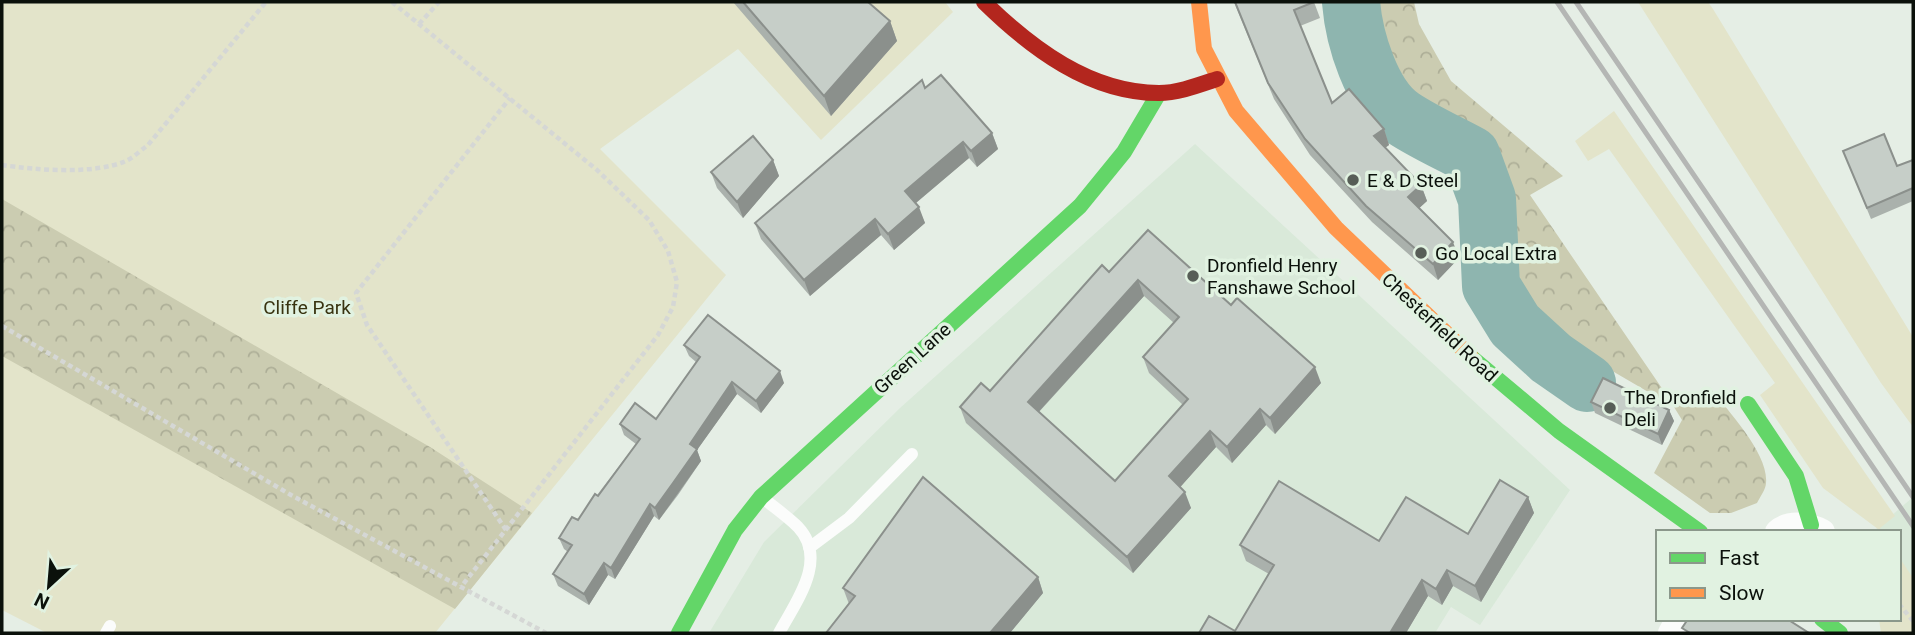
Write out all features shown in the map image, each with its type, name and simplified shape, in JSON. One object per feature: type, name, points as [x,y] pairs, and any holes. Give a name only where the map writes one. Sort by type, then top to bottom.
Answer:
[{"type":"main road","points":[[984,2],[1040,49],[1080,72],[1114,87],[1159,93],[1217,79]]},
{"type":"main road","name":"Chesterfield Road","points":[[1199,2],[1204,49],[1217,79],[1236,111],[1336,228],[1488,373],[1559,431],[1697,530]]},
{"type":"main road","name":"Green Lane","points":[[678,633],[735,530],[761,497],[1080,206],[1113,171],[1137,136],[1159,93]]},
{"type":"main road","points":[[1748,404],[1800,479],[1816,528]]},
{"type":"street","points":[[1780,530],[1816,528]]},
{"type":"lane","points":[[809,548],[849,518],[912,454]]},
{"type":"lane","points":[[761,497],[800,529],[809,548],[811,574],[779,633]]},
{"type":"path","points":[[2,165],[37,170],[94,167],[126,161],[148,145],[266,2]]},
{"type":"path","points":[[392,2],[597,170],[649,220],[668,251],[677,282],[673,307],[658,335],[461,587]]},
{"type":"path","points":[[419,24],[439,2]]},
{"type":"path","points":[[506,530],[367,325],[356,293],[510,98]]},
{"type":"path","points":[[2,326],[291,495],[546,633]]},
{"type":"path","points":[[1901,606],[1913,621]]},
{"type":"shaded area","name":"Dronfield Henry Fanshawe School","points":[[1195,144],[1570,490],[1480,625],[1451,607],[1435,633],[709,633],[764,542],[900,408]]},
{"type":"shaded area","points":[[1913,497],[1913,582],[1901,565],[1901,530],[1876,529]]},
{"type":"green space","name":"Cliffe Park","points":[[2,2],[945,2],[953,12],[821,140],[738,49],[600,149],[726,275],[435,633],[47,633],[2,610]]},
{"type":"green space","points":[[1351,2],[1414,2],[1419,24],[1451,81],[1563,176],[1530,195],[1674,406],[1711,389],[1746,433],[1765,472],[1766,485],[1757,503],[1731,513],[1710,513],[1654,473],[1682,420],[1674,407],[1602,365],[1587,383],[1551,358],[1515,325],[1491,286],[1487,199],[1471,155],[1403,118],[1382,96],[1373,82],[1360,49]]},
{"type":"green space","points":[[1638,2],[1708,2],[1713,9],[1913,337],[1913,427],[1881,383]]},
{"type":"green space","points":[[1614,111],[1895,516],[1880,528],[1881,530],[1823,488],[1760,395],[1775,383],[1609,149],[1588,161],[1575,141]]},
{"type":"green space","points":[[2,199],[430,447],[532,513],[455,609],[2,356]]},
{"type":"green space","points":[[1901,560],[1913,578],[1913,633],[1881,633],[1879,621],[1901,621]]},
{"type":"building","points":[[743,2],[868,2],[890,21],[824,96]]},
{"type":"building","points":[[1235,2],[1314,2],[1294,10],[1332,103],[1349,89],[1384,129],[1374,136],[1421,185],[1408,197],[1453,242],[1433,264],[1366,206],[1305,139],[1268,83]]},
{"type":"building","points":[[941,75],[992,133],[971,151],[963,142],[905,191],[919,207],[888,234],[875,219],[804,280],[755,223],[922,80],[925,88]]},
{"type":"building","points":[[1884,134],[1897,166],[1913,160],[1913,188],[1867,208],[1843,151]]},
{"type":"building","points":[[753,136],[773,160],[737,202],[711,172]]},
{"type":"building","points":[[1148,230],[1231,305],[1237,298],[1315,367],[1270,418],[1260,409],[1227,447],[1210,431],[1169,476],[1185,492],[1127,557],[960,407],[981,383],[990,391],[1102,265],[1109,272]],"holes":[[[1138,280],[1179,317],[1143,357],[1188,399],[1115,481],[1028,402]]]},
{"type":"building","points":[[708,315],[780,371],[756,401],[732,382],[690,444],[697,449],[655,508],[650,504],[611,568],[604,563],[584,594],[553,574],[572,545],[559,538],[572,517],[578,520],[595,494],[598,496],[640,439],[620,424],[635,403],[656,419],[700,357],[684,345]]},
{"type":"building","points":[[1603,378],[1669,410],[1658,434],[1591,402]]},
{"type":"building","points":[[923,477],[1038,577],[990,633],[826,633],[855,596],[843,588]]},
{"type":"building","points":[[1500,480],[1528,497],[1475,586],[1447,570],[1436,589],[1422,580],[1390,633],[1199,633],[1209,616],[1235,631],[1274,565],[1240,545],[1279,481],[1379,541],[1406,497],[1468,534]]},
{"type":"building","points":[[1687,621],[1790,621],[1809,633],[1690,633],[1682,628]]},
{"type":"waterway","points":[[1351,2],[1360,49],[1373,82],[1382,96],[1403,118],[1471,155],[1487,199],[1491,286],[1515,325],[1551,358],[1587,383]]},
{"type":"railway","points":[[1557,2],[1913,526]]},
{"type":"railway","points":[[1576,2],[1913,497]]},
{"type":"traffic: fast","points":[[679,633],[735,530],[761,497],[1080,206],[1124,152],[1159,93]]},
{"type":"traffic: fast","points":[[1471,357],[1559,431],[1697,530]]},
{"type":"traffic: fast","points":[[1748,404],[1796,476],[1811,525]]},
{"type":"traffic: fast","points":[[1825,621],[1840,633]]},
{"type":"traffic: slow","points":[[1199,2],[1204,49],[1236,111],[1336,228],[1471,357]]},
{"type":"traffic: jam","points":[[984,2],[1021,36],[1063,65],[1109,85],[1134,91],[1166,93],[1217,79]]},
{"type":"place","name":"E & D Steel","points":[[1353,180]]},
{"type":"place","name":"Go Local Extra","points":[[1421,253]]},
{"type":"place","name":"Dronfield Henry Fanshawe School","points":[[1193,276]]},
{"type":"place","name":"The Dronfield Deli","points":[[1610,408]]}]
